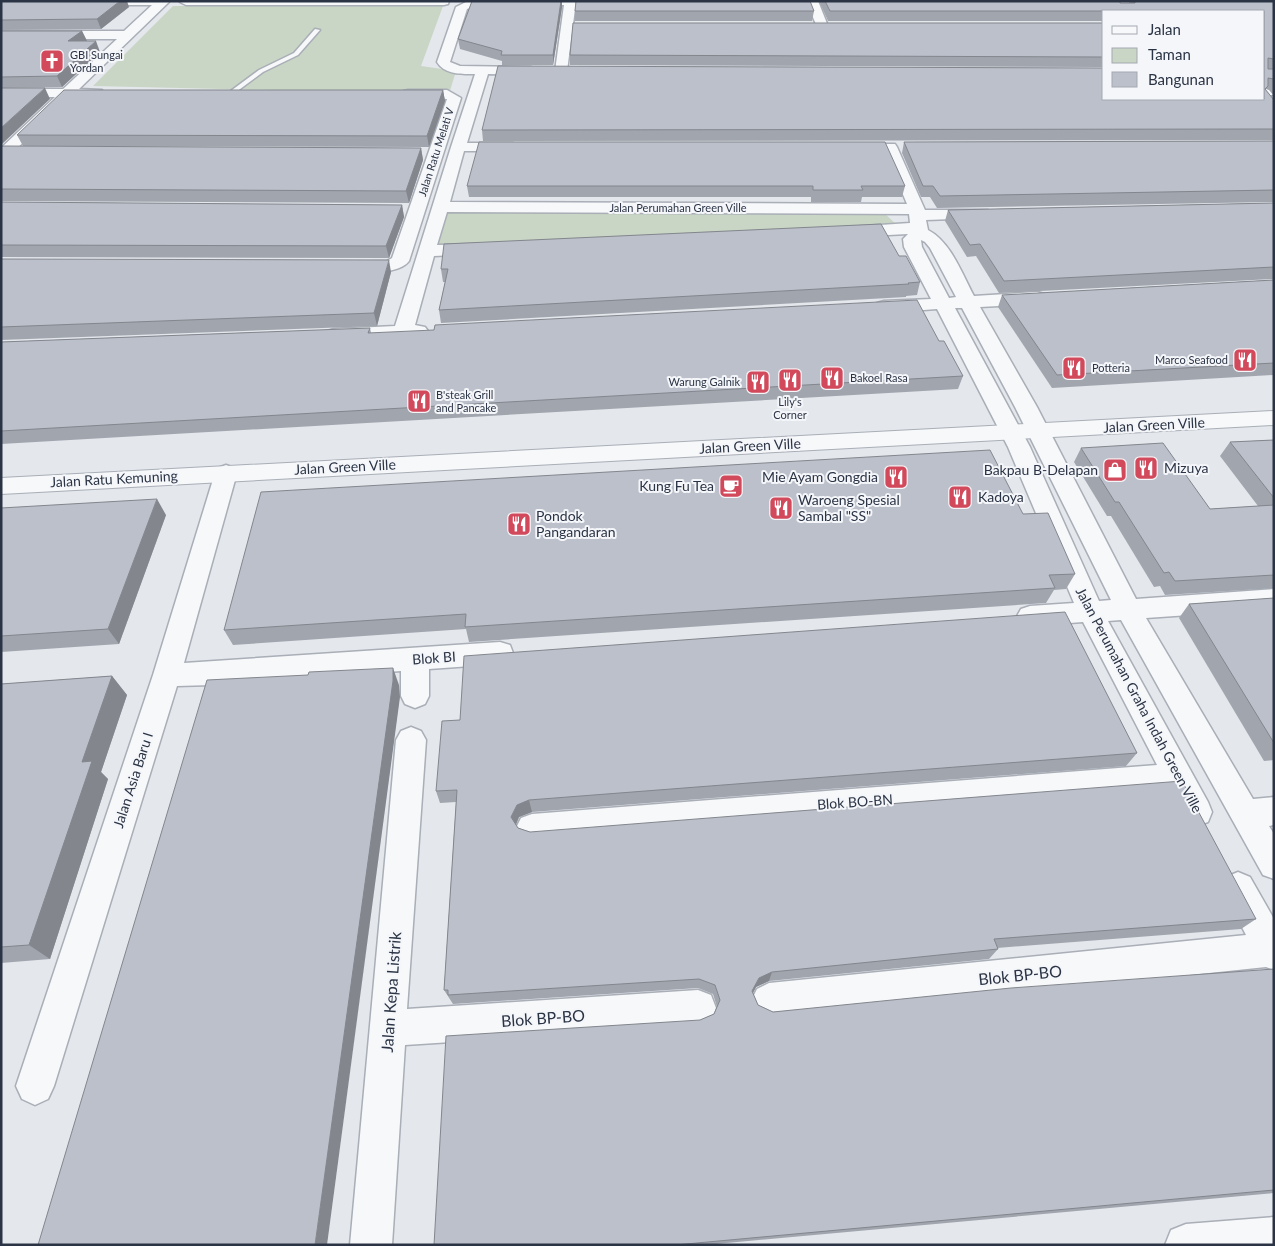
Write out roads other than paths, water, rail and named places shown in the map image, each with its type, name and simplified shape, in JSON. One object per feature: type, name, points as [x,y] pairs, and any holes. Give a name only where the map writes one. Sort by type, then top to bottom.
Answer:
[{"type":"street","points":[[570,1],[573,27],[556,71],[483,71],[450,68],[445,66],[443,62],[462,7],[466,4],[570,1]]},
{"type":"street","points":[[812,1],[822,26]]},
{"type":"street","points":[[1118,1],[1123,2]]},
{"type":"street","points":[[79,2],[163,2]]},
{"type":"street","points":[[4,154],[163,2]]},
{"type":"street","points":[[186,2],[444,2]]},
{"type":"street","points":[[1,35],[130,35]]},
{"type":"street","points":[[1,49],[18,35]]},
{"type":"street","points":[[403,332],[458,147],[482,88],[483,71]]},
{"type":"street","points":[[1,93],[110,93]]},
{"type":"street","points":[[226,94],[250,94]]},
{"type":"street","name":"Jalan Ratu Melati V","points":[[334,266],[390,266],[400,261],[454,98],[450,95],[394,94]]},
{"type":"street","points":[[1265,94],[1274,107]]},
{"type":"street","points":[[458,147],[529,147]]},
{"type":"street","points":[[870,147],[910,147]]},
{"type":"street","points":[[890,147],[918,221],[938,247],[1039,432],[1128,609],[1274,864]]},
{"type":"street","points":[[4,154],[22,152]]},
{"type":"street","points":[[416,154],[436,154]]},
{"type":"street","name":"Jalan Perumahan Green Ville","points":[[440,207],[918,221],[997,213]]},
{"type":"street","points":[[397,210],[417,210]]},
{"type":"street","points":[[830,232],[918,221]]},
{"type":"street","name":"Jalan Perumahan Graha Indah Green Ville","points":[[918,221],[912,238],[912,247],[1012,433],[1090,612],[1211,837]]},
{"type":"street","points":[[427,251],[496,248]]},
{"type":"street","points":[[861,308],[1056,297]]},
{"type":"street","points":[[315,335],[433,330]]},
{"type":"street","name":"Jalan Green Ville","points":[[226,473],[1039,432],[1274,418]]},
{"type":"street","name":"Jalan Ratu Kemuning","points":[[1,486],[226,473]]},
{"type":"street","name":"Jalan Asia Baru I","points":[[35,1086],[167,675],[226,473]]},
{"type":"street","points":[[1010,617],[1274,599]]},
{"type":"street","name":"Blok BI","points":[[167,675],[212,674],[524,652]]},
{"type":"street","points":[[415,660],[415,696]]},
{"type":"street","name":"Jalan Kepa Listrik","points":[[371,1245],[411,740]]},
{"type":"street","name":"Blok BO-BN","points":[[532,828],[1178,777]]},
{"type":"street","points":[[1244,814],[1274,811]]},
{"type":"street","points":[[1225,863],[1273,951]]},
{"type":"street","name":"Blok BP-BO","points":[[769,1001],[1273,951]]},
{"type":"street","name":"Blok BP-BO","points":[[389,1028],[698,1008]]},
{"type":"street","points":[[1186,1245],[1274,1237]]},
{"type":"lane","points":[[226,94],[261,71],[296,54],[317,30]]},
{"type":"place","name":"GBI Sungai Yordan","points":[[52,61]]},
{"type":"place","name":"Marco Seafood","points":[[1245,360]]},
{"type":"place","name":"Potteria","points":[[1074,368]]},
{"type":"place","name":"Bakoel Rasa","points":[[832,378]]},
{"type":"place","name":"Lily's Corner","points":[[790,380]]},
{"type":"place","name":"Warung Galnik","points":[[758,382]]},
{"type":"place","name":"B'steak Grill and Pancake","points":[[419,401]]},
{"type":"place","name":"Mizuya","points":[[1146,468]]},
{"type":"place","name":"Bakpau B-Delapan","points":[[1115,470]]},
{"type":"place","name":"Mie Ayam Gongdia","points":[[896,477]]},
{"type":"place","name":"Kung Fu Tea","points":[[731,486]]},
{"type":"place","name":"Kadoya","points":[[960,497]]},
{"type":"place","name":"Waroeng Spesial Sambal \"SS\"","points":[[781,508]]},
{"type":"place","name":"Pondok Pangandaran","points":[[519,524]]}]
